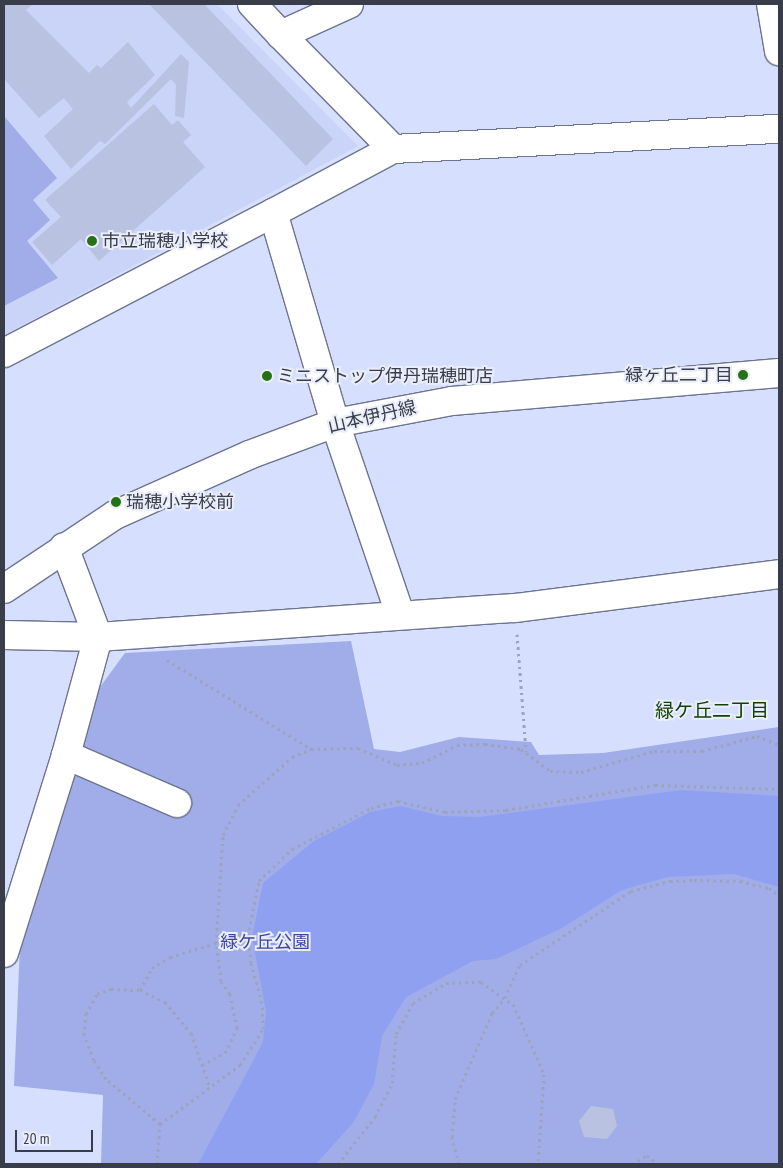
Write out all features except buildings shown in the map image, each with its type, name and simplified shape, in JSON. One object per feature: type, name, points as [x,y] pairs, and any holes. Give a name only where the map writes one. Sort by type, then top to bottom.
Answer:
[{"type":"street","points":[[252,4],[393,148]]},
{"type":"street","points":[[281,35],[349,4]]},
{"type":"street","points":[[771,4],[779,51]]},
{"type":"street","points":[[4,353],[273,214],[393,148],[779,129]]},
{"type":"street","points":[[273,214],[336,423],[400,614]]},
{"type":"street","name":"山本伊丹線","points":[[4,589],[64,547],[115,515],[249,455],[336,423],[452,401],[779,373]]},
{"type":"street","points":[[4,953],[15,878],[66,755],[98,636],[64,547]]},
{"type":"street","points":[[4,635],[98,636],[400,614],[515,608],[779,574]]},
{"type":"street","points":[[66,755],[177,803]]},
{"type":"path","points":[[515,608],[526,753]]},
{"type":"path","points":[[159,655],[311,749]]},
{"type":"path","points":[[202,1065],[225,1053],[237,1028],[230,994],[222,981],[216,943],[224,835],[238,805],[292,757],[311,749],[358,748],[397,765],[422,763],[457,745],[485,744],[521,749],[550,771],[581,772],[654,751],[702,751],[757,736],[779,745]]},
{"type":"path","points":[[157,1164],[160,1124],[209,1085],[240,1065],[263,1029],[262,1003],[251,963],[248,936],[259,881],[292,849],[371,808],[398,801],[445,812],[506,810],[655,785],[779,789]]},
{"type":"path","points":[[459,1164],[452,1137],[455,1099],[492,1013],[505,998],[520,964],[631,891],[670,881],[740,881],[770,888],[779,895]]},
{"type":"path","points":[[140,990],[152,968],[170,957],[216,943]]},
{"type":"path","points":[[338,1164],[375,1117],[392,1083],[396,1034],[413,1003],[446,983],[480,982],[514,1004],[544,1074],[538,1164]]},
{"type":"path","points":[[160,1124],[106,1079],[94,1060],[84,1035],[86,1014],[97,994],[111,989],[140,990],[165,1002],[191,1033],[209,1085]]},
{"type":"path","points":[[632,1164],[647,1155],[657,1164]]},
{"type":"shaded area","name":"市立瑞穂小学校","points":[[4,4],[217,4],[358,146],[4,335]]},
{"type":"shaded area","points":[[681,790],[779,796],[779,887],[734,874],[668,877],[622,890],[560,929],[496,959],[473,961],[406,997],[382,1036],[374,1084],[353,1123],[316,1164],[198,1164],[263,1042],[266,1011],[252,937],[263,883],[314,841],[370,812],[400,806],[443,816],[480,817]]},
{"type":"green space","points":[[4,116],[57,178],[33,200],[50,220],[27,241],[58,278],[4,306]]},
{"type":"green space","name":"緑ケ丘公園","points":[[351,641],[374,749],[400,752],[459,737],[531,742],[539,755],[603,753],[779,727],[779,1164],[101,1164],[103,1095],[14,1086],[20,945],[100,687],[125,653]]},
{"type":"place","name":"市立瑞穂小学校","points":[[92,241]]},
{"type":"place","name":"緑ヶ丘二丁目","points":[[743,375]]},
{"type":"place","name":"ミニストップ伊丹瑞穂町店","points":[[267,376]]},
{"type":"place","name":"瑞穂小学校前","points":[[116,502]]},
{"type":"district","name":"緑ケ丘二丁目","points":[[712,711]]}]
